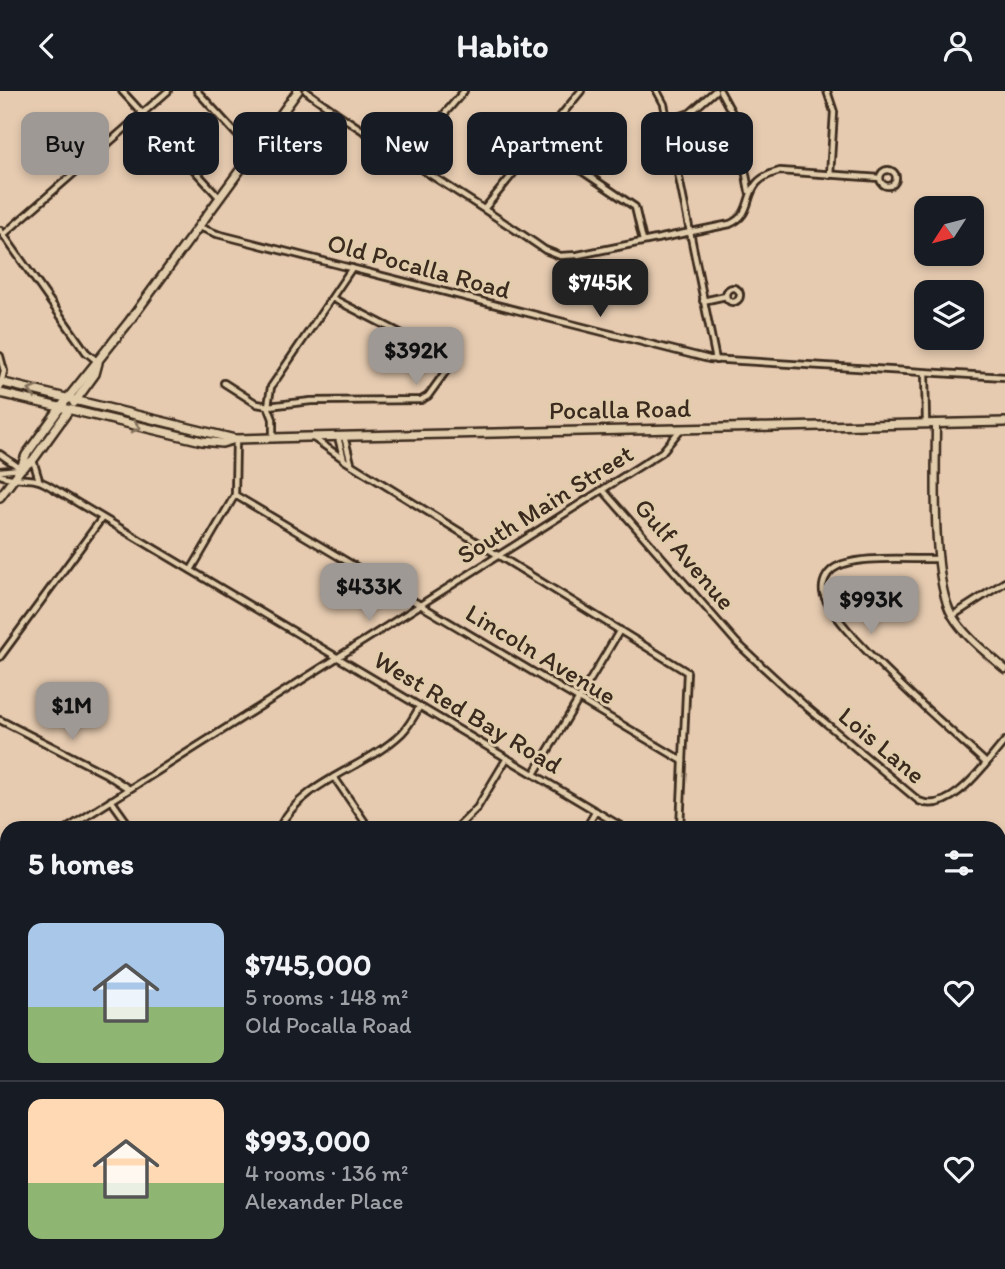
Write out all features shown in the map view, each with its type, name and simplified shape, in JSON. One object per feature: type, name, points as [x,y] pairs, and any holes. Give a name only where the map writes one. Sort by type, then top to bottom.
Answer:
[{"type":"main road","points":[[283,112],[298,91]]},
{"type":"main road","points":[[21,469],[26,454],[66,399],[88,369],[98,362],[236,175]]},
{"type":"main road","points":[[0,497],[21,469],[33,460],[76,401],[95,374],[98,362]]},
{"type":"main road","name":"Pocalla Road","points":[[0,387],[76,401],[236,439]]},
{"type":"main road","name":"Pocalla Road","points":[[0,387],[60,408],[184,438],[222,443],[236,439],[341,436],[1005,422]]},
{"type":"street","points":[[122,91],[140,112]]},
{"type":"street","points":[[144,112],[169,91]]},
{"type":"street","points":[[197,91],[233,130]]},
{"type":"street","points":[[306,91],[361,129]]},
{"type":"street","points":[[446,112],[464,91]]},
{"type":"street","points":[[564,112],[581,91]]},
{"type":"street","points":[[657,91],[664,112]]},
{"type":"street","points":[[430,175],[485,208],[545,250],[560,256],[578,255],[736,222],[744,213],[750,191],[736,120],[717,91],[690,112]]},
{"type":"street","points":[[827,91],[834,112],[831,175]]},
{"type":"street","points":[[98,362],[86,352],[2,232],[123,130]]},
{"type":"street","points":[[750,191],[760,180],[780,171],[880,178]]},
{"type":"street","points":[[199,175],[220,198]]},
{"type":"street","points":[[485,208],[512,175]]},
{"type":"street","points":[[588,175],[635,207],[643,241]]},
{"type":"street","points":[[678,175],[716,360]]},
{"type":"street","name":"Old Pocalla Road","points":[[199,227],[716,360],[1005,377]]},
{"type":"street","points":[[273,440],[273,419],[268,406],[274,383],[334,299],[352,268]]},
{"type":"street","points":[[704,301],[726,296]]},
{"type":"street","points":[[224,383],[257,404],[268,406],[311,401],[421,400],[428,396],[447,367],[441,352],[400,335],[334,299]]},
{"type":"street","points":[[0,356],[4,367],[0,387]]},
{"type":"street","points":[[925,373],[926,423]]},
{"type":"street","points":[[936,423],[939,559],[944,597],[952,616],[1005,669]]},
{"type":"street","name":"South Main Street","points":[[79,821],[662,452],[681,429]]},
{"type":"street","points":[[341,436],[344,460]]},
{"type":"street","points":[[341,436],[351,464]]},
{"type":"street","points":[[311,437],[687,672],[680,821]]},
{"type":"street","points":[[191,570],[235,495],[236,439]]},
{"type":"street","points":[[0,454],[21,469]]},
{"type":"street","points":[[0,473],[12,481],[39,480],[33,460]]},
{"type":"street","points":[[0,473],[21,469]]},
{"type":"street","name":"West Red Bay Road","points":[[39,480],[612,821]]},
{"type":"street","name":"Gulf Avenue","points":[[603,490],[737,643]]},
{"type":"street","name":"Lincoln Avenue","points":[[235,495],[683,761]]},
{"type":"street","points":[[0,657],[102,518]]},
{"type":"street","points":[[939,559],[850,562],[830,572],[824,583],[824,593],[835,613],[877,661],[985,762]]},
{"type":"street","points":[[952,616],[1005,582]]},
{"type":"street","points":[[534,774],[620,631]]},
{"type":"street","name":"Lois Lane","points":[[737,643],[803,704],[919,801],[930,805],[950,797],[1005,741]]},
{"type":"street","points":[[283,821],[295,803],[401,734],[420,706]]},
{"type":"street","points":[[0,720],[106,774],[129,789]]},
{"type":"street","points":[[464,821],[477,808],[508,758]]},
{"type":"street","points":[[334,777],[364,821]]},
{"type":"street","points":[[111,800],[126,821]]},
{"type":"street","points":[[590,821],[596,811]]}]
